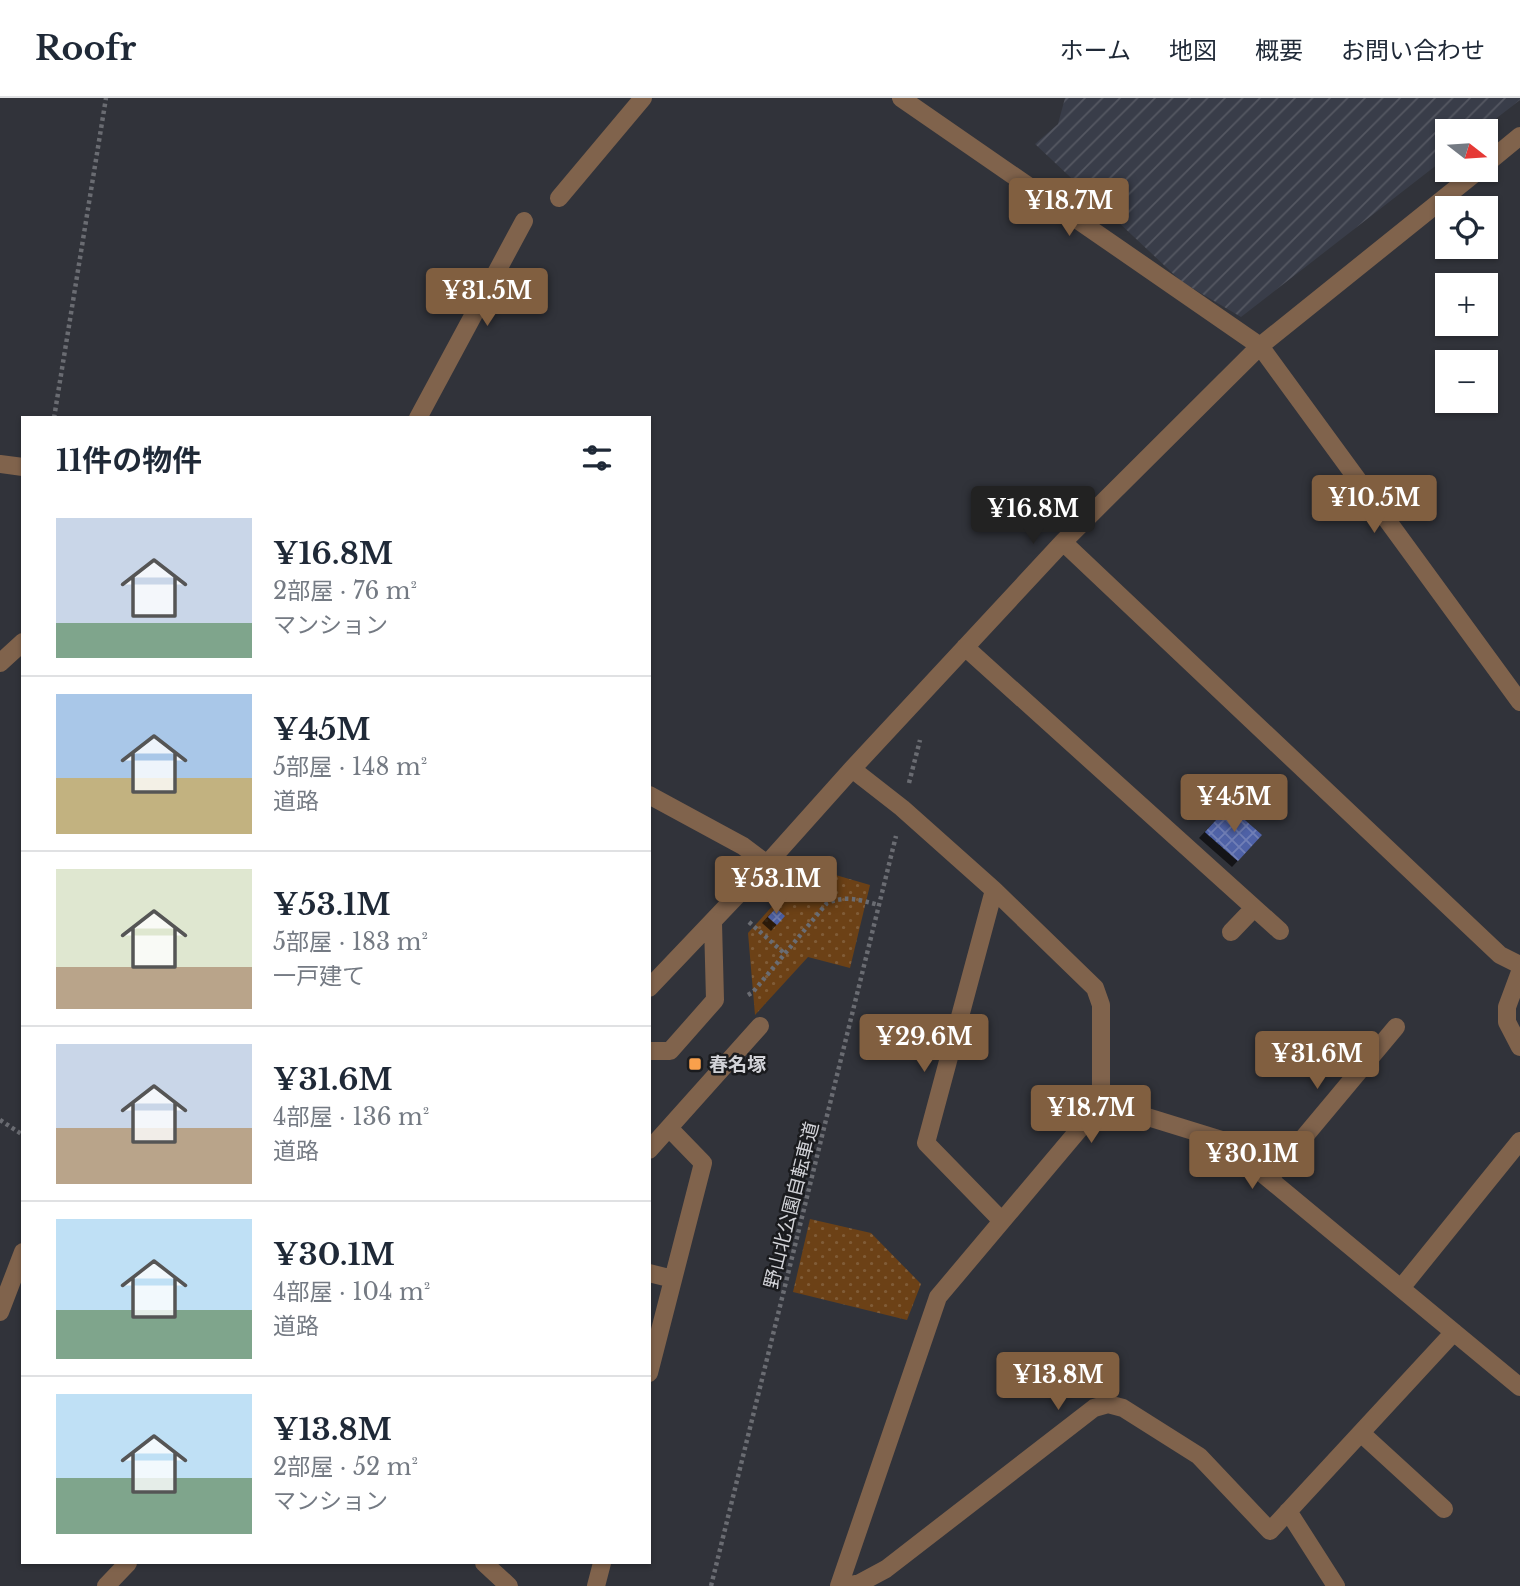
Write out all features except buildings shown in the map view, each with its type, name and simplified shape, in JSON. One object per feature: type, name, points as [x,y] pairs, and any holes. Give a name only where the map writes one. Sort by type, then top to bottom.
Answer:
[{"type":"street","points":[[559,198],[643,98]]},
{"type":"street","points":[[901,98],[1260,346],[1520,702]]},
{"type":"street","points":[[1498,154],[1520,136]]},
{"type":"street","points":[[651,986],[713,923],[1063,542],[1260,346],[1464,182]]},
{"type":"street","points":[[419,416],[524,221]]},
{"type":"street","points":[[0,464],[21,467]]},
{"type":"street","points":[[1063,542],[1500,955],[1520,965]]},
{"type":"street","points":[[0,663],[21,644]]},
{"type":"street","points":[[965,647],[1280,931]]},
{"type":"street","points":[[839,1586],[938,1297],[1093,1113],[1101,1100],[1101,1005],[1095,988],[994,890],[902,808],[852,769]]},
{"type":"street","points":[[651,796],[743,846],[767,864]]},
{"type":"street","points":[[994,890],[926,1143],[1002,1222]]},
{"type":"street","points":[[1231,932],[1254,908]]},
{"type":"street","points":[[651,1051],[670,1051],[715,1000],[713,923]]},
{"type":"street","points":[[1520,972],[1507,1007],[1507,1022],[1520,1047]]},
{"type":"street","points":[[651,1148],[760,1026]]},
{"type":"street","points":[[1269,1179],[1396,1027]]},
{"type":"street","points":[[1101,1100],[1222,1140],[1520,1387]]},
{"type":"street","points":[[651,1365],[703,1163],[669,1128]]},
{"type":"street","points":[[1401,1288],[1520,1141]]},
{"type":"street","points":[[0,1312],[21,1257]]},
{"type":"street","points":[[651,1274],[673,1279]]},
{"type":"street","points":[[846,1586],[860,1583],[886,1569],[1094,1408],[1108,1404],[1123,1408],[1199,1456],[1270,1531],[1454,1332]]},
{"type":"street","points":[[1362,1434],[1444,1509]]},
{"type":"street","points":[[1288,1511],[1336,1586]]},
{"type":"street","points":[[106,1586],[127,1564]]},
{"type":"street","points":[[485,1564],[509,1586]]},
{"type":"street","points":[[596,1586],[602,1564]]},
{"type":"path","points":[[54,416],[106,98]]},
{"type":"path","points":[[907,790],[920,740]]},
{"type":"path","name":"野山北公園自転車道","points":[[711,1586],[897,831]]},
{"type":"path","points":[[748,995],[827,903],[848,898],[879,905]]},
{"type":"path","points":[[749,922],[784,953]]},
{"type":"path","points":[[0,1121],[21,1134]]},
{"type":"shaded area","points":[[1065,98],[1520,98],[1495,119],[1435,119],[1435,166],[1241,317],[1182,282],[1035,144],[1058,124]]},
{"type":"shaded area","points":[[808,867],[870,885],[850,968],[808,957],[755,1015],[748,933]]},
{"type":"shaded area","points":[[810,1219],[871,1233],[921,1284],[907,1320],[793,1292]]},
{"type":"place","name":"春名塚","points":[[695,1064]]}]
